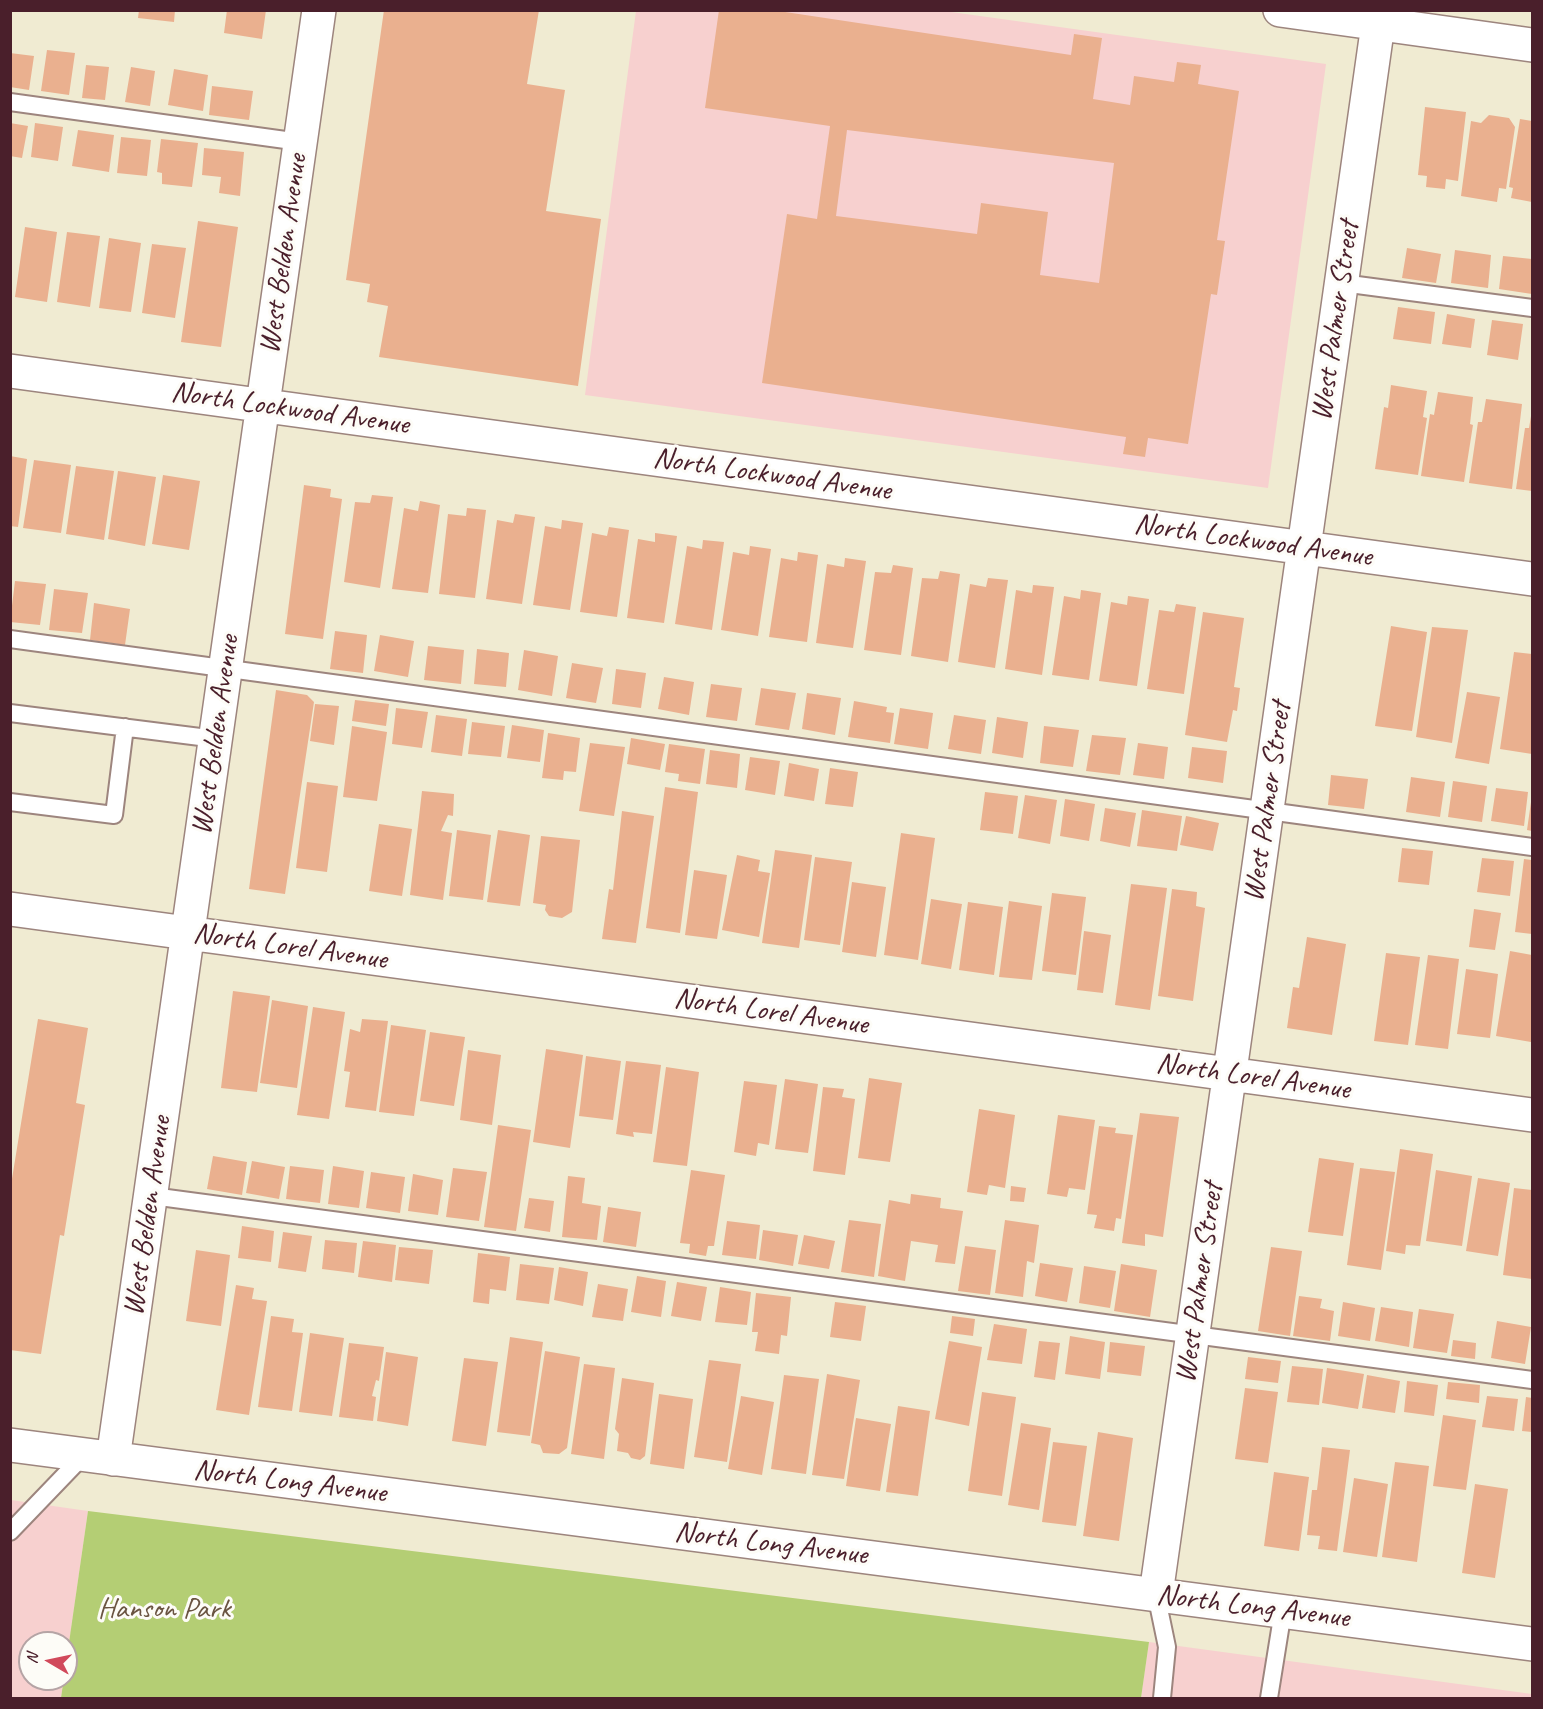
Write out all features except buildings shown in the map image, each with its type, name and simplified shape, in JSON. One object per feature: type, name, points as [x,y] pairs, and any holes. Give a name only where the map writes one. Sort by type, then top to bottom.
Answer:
[{"type":"street","name":"West Belden Avenue","points":[[98,1457],[152,1196],[319,10]]},
{"type":"street","points":[[1280,10],[1379,17],[1533,45]]},
{"type":"street","name":"West Palmer Street","points":[[1156,1594],[1379,17]]},
{"type":"street","name":"North Lockwood Avenue","points":[[10,371],[1533,579]]},
{"type":"street","name":"North Lorel Avenue","points":[[10,909],[1533,1115]]},
{"type":"street","name":"North Long Avenue","points":[[10,1445],[1533,1644]]},
{"type":"lane","points":[[10,102],[300,142]]},
{"type":"lane","points":[[1342,283],[1533,308]]},
{"type":"lane","points":[[10,639],[1533,847]]},
{"type":"lane","points":[[10,713],[216,739]]},
{"type":"lane","points":[[10,802],[114,815],[125,727]]},
{"type":"lane","points":[[152,1196],[1533,1380]]},
{"type":"lane","points":[[10,1532],[98,1457]]},
{"type":"lane","points":[[1156,1594],[1166,1654],[1162,1698]]},
{"type":"lane","points":[[1269,1698],[1283,1611]]},
{"type":"shaded area","points":[[636,11],[944,11],[1326,64],[1268,488],[585,395]]},
{"type":"shaded area","points":[[11,1500],[88,1511],[71,1631],[18,1631],[18,1691],[62,1691],[61,1698],[11,1698]]},
{"type":"shaded area","points":[[1149,1642],[1532,1694],[1532,1698],[1141,1698]]},
{"type":"green space","name":"Hanson Park","points":[[88,1511],[1149,1642],[1141,1698],[61,1698],[62,1691],[78,1691],[78,1631],[71,1631]]}]
